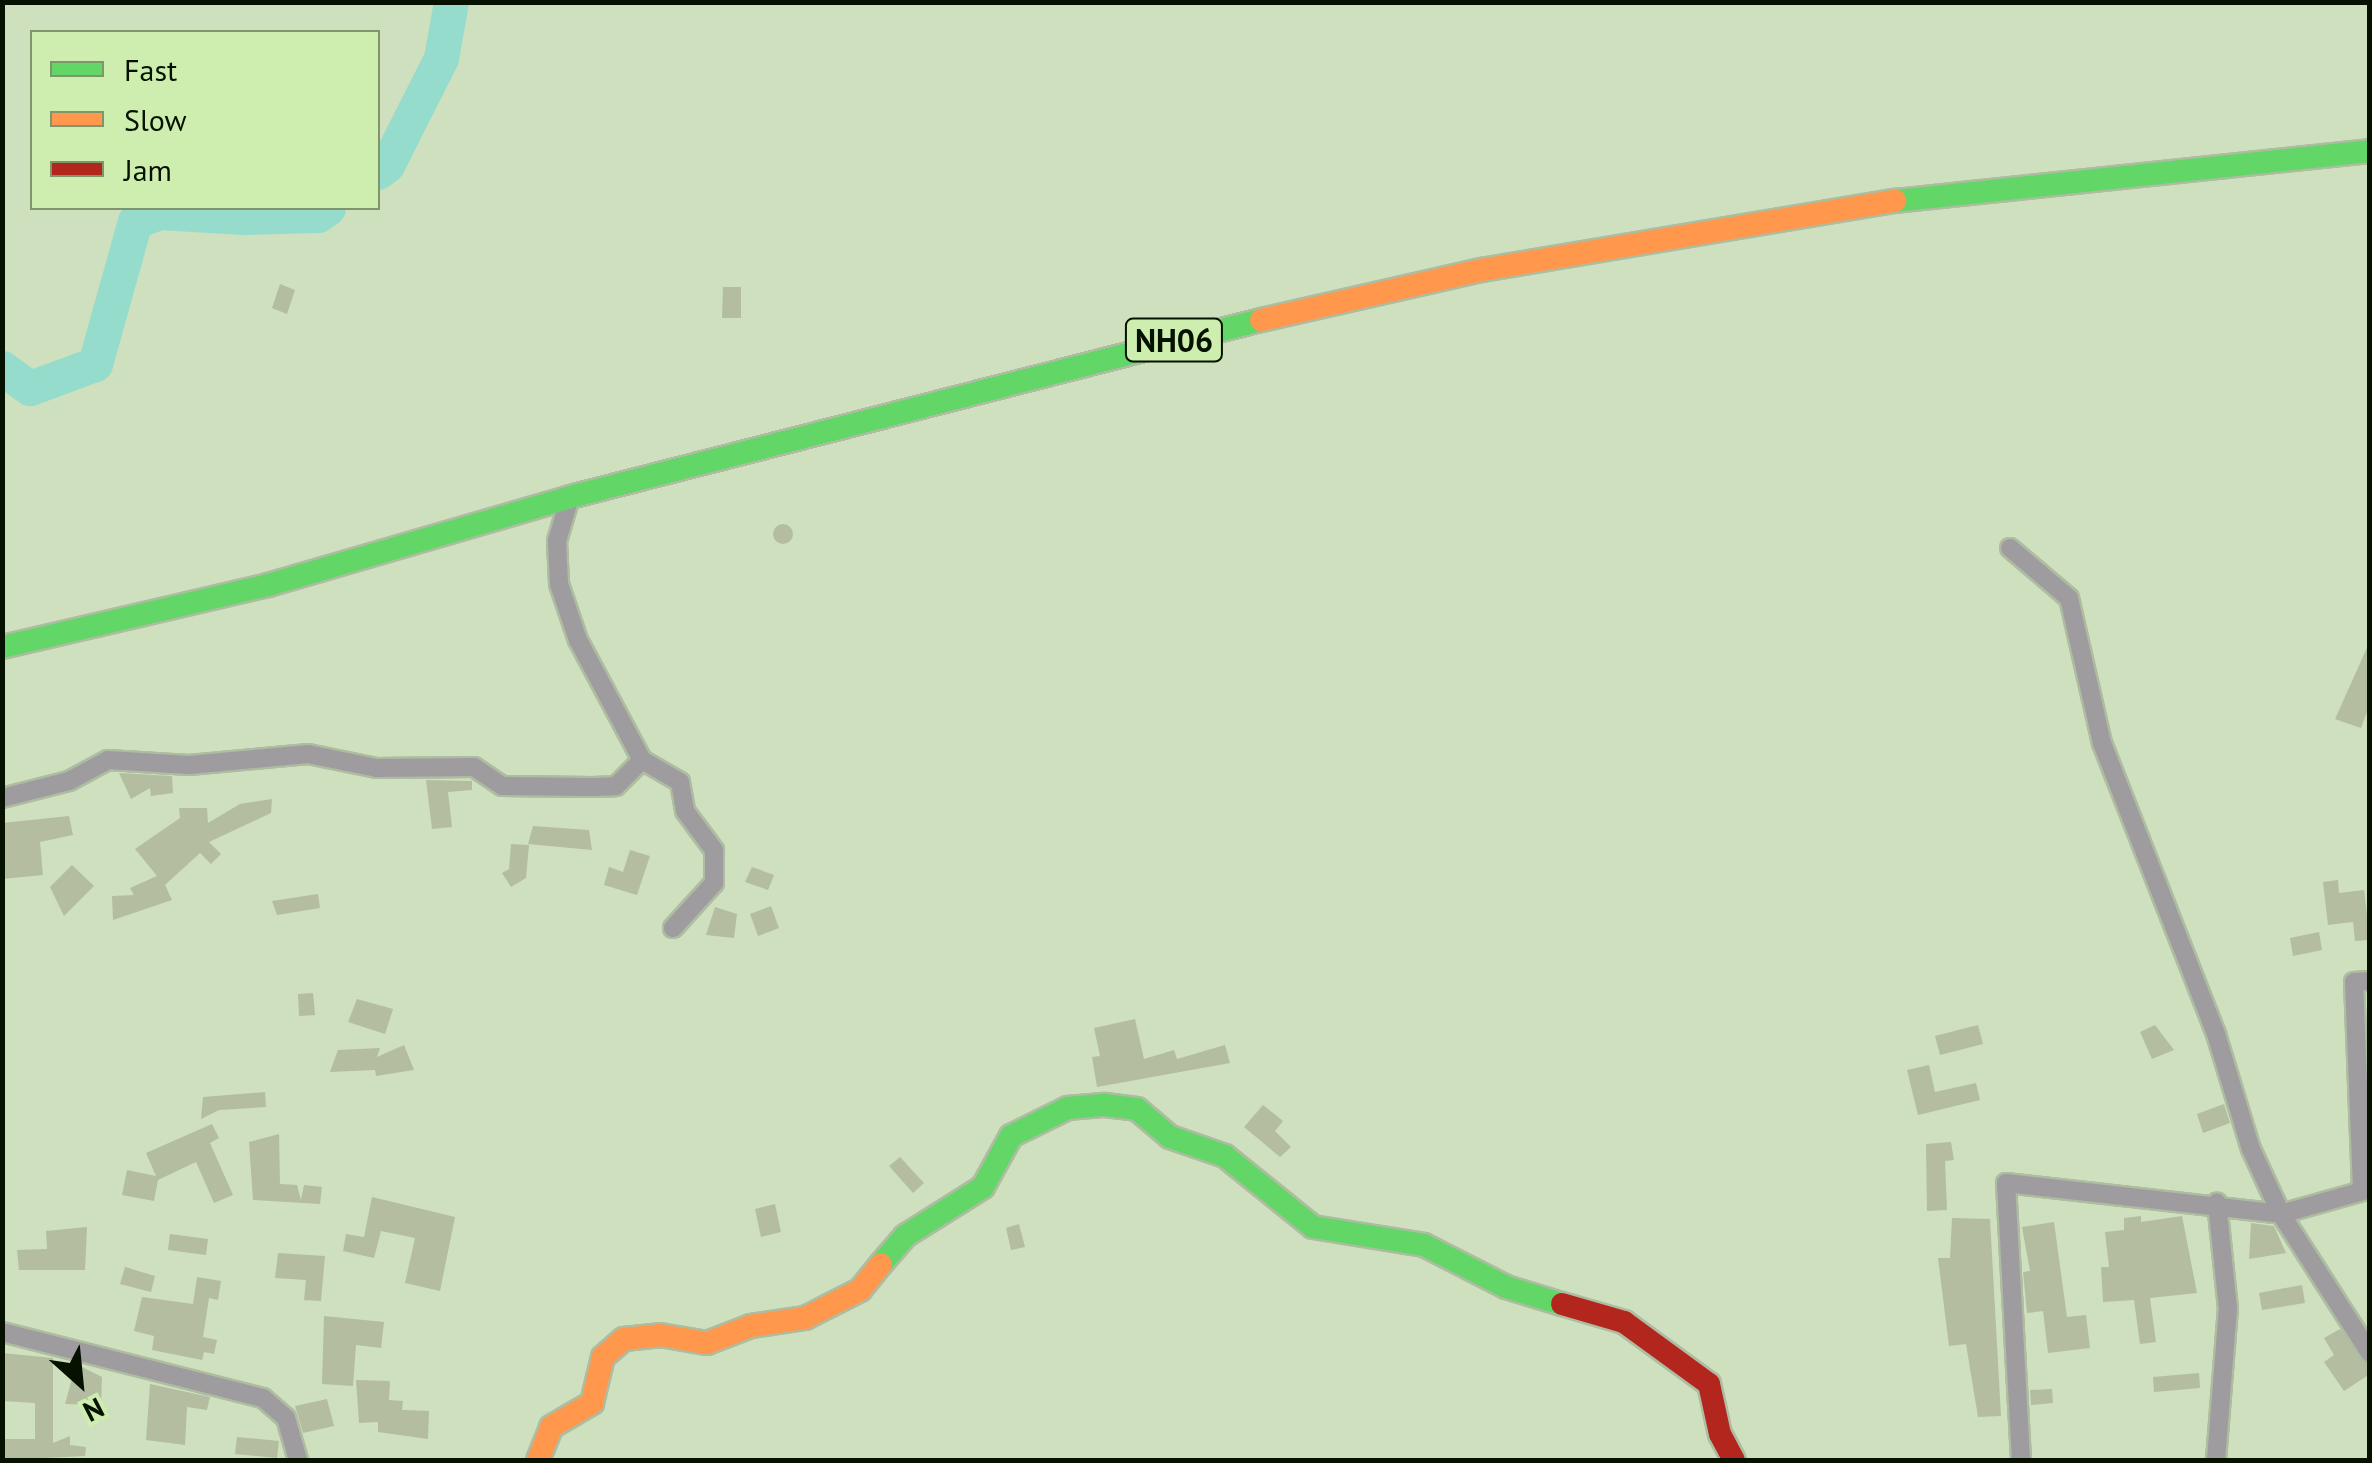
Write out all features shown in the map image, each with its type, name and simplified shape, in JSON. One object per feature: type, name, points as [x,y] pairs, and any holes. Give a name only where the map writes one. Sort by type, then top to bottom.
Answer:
[{"type":"main road","name":"NH06","points":[[2,647],[268,585],[570,497],[1179,339],[1500,266],[1929,195],[2370,152]]},
{"type":"main road","points":[[538,1460],[551,1426],[592,1403],[603,1357],[624,1340],[660,1334],[707,1343],[751,1326],[805,1318],[860,1290],[905,1236],[983,1186],[1011,1136],[1068,1108],[1106,1106],[1137,1109],[1170,1137],[1225,1156],[1312,1227],[1424,1244],[1506,1288],[1624,1322],[1708,1384],[1718,1402],[1720,1434],[1734,1460]]},
{"type":"street","points":[[570,497],[557,541],[559,584],[578,640],[642,760],[680,782],[685,811],[714,850],[714,883],[674,928]]},
{"type":"street","points":[[2010,548],[2070,598],[2102,743],[2216,1034],[2251,1149],[2281,1214],[2370,1353]]},
{"type":"street","points":[[2,798],[68,781],[108,760],[189,765],[308,754],[377,768],[474,768],[502,786],[592,787],[616,786],[642,760]]},
{"type":"street","points":[[2020,1460],[2006,1183],[2217,1203],[2281,1214],[2366,1189],[2354,982],[2370,982]]},
{"type":"street","points":[[2216,1460],[2228,1309],[2217,1203]]},
{"type":"street","points":[[2,1332],[262,1398],[286,1418],[298,1460]]},
{"type":"building","points":[[280,284],[295,290],[287,314],[272,308]]},
{"type":"building","points":[[723,287],[741,287],[741,318],[722,318]]},
{"type":"building","points":[[779,524],[787,524],[793,534],[787,544],[779,544],[773,538],[773,530]]},
{"type":"building","points":[[2370,641],[2370,704],[2361,728],[2335,719]]},
{"type":"building","points":[[119,773],[172,776],[173,793],[151,796],[150,788],[131,799]]},
{"type":"building","points":[[426,780],[472,781],[472,790],[448,792],[452,827],[432,829]]},
{"type":"building","points":[[272,799],[271,813],[209,842],[221,854],[211,864],[200,853],[165,885],[172,900],[113,920],[112,896],[134,895],[130,888],[157,876],[135,849],[180,818],[179,808],[207,808],[208,823],[240,804]]},
{"type":"building","points":[[69,816],[73,835],[40,842],[43,875],[2,879],[2,823]]},
{"type":"building","points":[[533,826],[589,830],[592,850],[528,844]]},
{"type":"building","points":[[511,844],[529,845],[526,878],[511,887],[502,873],[509,869]]},
{"type":"building","points":[[630,850],[650,856],[637,895],[604,885],[609,867],[623,872]]},
{"type":"building","points":[[72,865],[94,886],[64,916],[50,887]]},
{"type":"building","points":[[752,867],[774,875],[768,890],[745,882]]},
{"type":"building","points":[[2338,880],[2339,893],[2364,890],[2370,940],[2355,941],[2353,922],[2328,925],[2323,882]]},
{"type":"building","points":[[318,894],[320,908],[277,915],[272,901]]},
{"type":"building","points":[[771,906],[779,928],[758,936],[750,914]]},
{"type":"building","points":[[715,907],[737,914],[734,938],[706,935]]},
{"type":"building","points":[[2319,932],[2322,950],[2293,956],[2290,938]]},
{"type":"building","points":[[313,993],[315,1015],[299,1016],[298,994]]},
{"type":"building","points":[[357,999],[393,1009],[385,1034],[348,1022]]},
{"type":"building","points":[[1135,1019],[1144,1059],[1174,1050],[1177,1059],[1225,1045],[1230,1063],[1097,1087],[1092,1057],[1100,1056],[1094,1028]]},
{"type":"building","points":[[1978,1025],[1983,1044],[1940,1055],[1935,1036]]},
{"type":"building","points":[[2155,1025],[2174,1050],[2152,1059],[2140,1032]]},
{"type":"building","points":[[404,1045],[414,1070],[376,1076],[375,1070],[330,1072],[338,1050],[380,1048],[377,1057]]},
{"type":"building","points":[[1929,1065],[1935,1092],[1976,1083],[1980,1100],[1918,1115],[1907,1070]]},
{"type":"building","points":[[265,1092],[266,1107],[219,1110],[201,1119],[203,1097]]},
{"type":"building","points":[[2224,1104],[2230,1123],[2203,1133],[2197,1114]]},
{"type":"building","points":[[1263,1105],[1283,1121],[1275,1131],[1291,1147],[1280,1157],[1244,1127]]},
{"type":"building","points":[[212,1124],[219,1138],[210,1143],[233,1195],[214,1203],[196,1162],[158,1180],[154,1201],[122,1195],[127,1170],[156,1176],[146,1153]]},
{"type":"building","points":[[279,1134],[280,1184],[297,1185],[301,1200],[304,1185],[322,1187],[320,1204],[253,1200],[249,1142]]},
{"type":"building","points":[[1951,1142],[1954,1160],[1945,1161],[1947,1210],[1927,1211],[1926,1144]]},
{"type":"building","points":[[900,1157],[924,1183],[913,1193],[889,1166]]},
{"type":"building","points":[[372,1197],[455,1217],[440,1291],[405,1283],[415,1238],[381,1231],[374,1258],[343,1251],[346,1234],[364,1237]]},
{"type":"building","points":[[775,1204],[781,1232],[761,1237],[755,1209]]},
{"type":"building","points":[[2141,1216],[2141,1222],[2182,1216],[2197,1293],[2150,1298],[2156,1342],[2140,1344],[2134,1300],[2103,1302],[2101,1267],[2109,1267],[2105,1232],[2124,1230],[2124,1218]]},
{"type":"building","points":[[1952,1218],[1990,1219],[2001,1416],[1978,1417],[1966,1344],[1949,1346],[1938,1258],[1950,1258]]},
{"type":"building","points":[[2054,1222],[2067,1317],[2086,1315],[2090,1348],[2048,1353],[2043,1311],[2027,1313],[2023,1272],[2030,1271],[2022,1227]]},
{"type":"building","points":[[2251,1223],[2274,1226],[2286,1253],[2249,1259]]},
{"type":"building","points":[[1019,1224],[1025,1247],[1011,1250],[1006,1228]]},
{"type":"building","points":[[87,1227],[85,1270],[19,1270],[17,1250],[47,1249],[46,1231]]},
{"type":"building","points":[[170,1234],[208,1239],[206,1255],[168,1250]]},
{"type":"building","points":[[278,1253],[325,1256],[321,1301],[304,1300],[306,1280],[275,1278]]},
{"type":"building","points":[[125,1267],[155,1276],[151,1292],[120,1284]]},
{"type":"building","points":[[197,1277],[221,1281],[218,1300],[209,1298],[203,1337],[217,1340],[214,1354],[204,1352],[202,1360],[152,1350],[154,1336],[134,1331],[142,1297],[193,1304]]},
{"type":"building","points":[[2302,1285],[2305,1303],[2262,1310],[2259,1293]]},
{"type":"building","points":[[324,1316],[384,1322],[381,1348],[356,1345],[353,1386],[322,1384]]},
{"type":"building","points":[[2340,1329],[2370,1365],[2370,1374],[2344,1391],[2324,1362],[2334,1355],[2324,1338]]},
{"type":"building","points":[[2,1353],[53,1358],[53,1443],[70,1436],[70,1445],[86,1447],[85,1456],[2,1460],[2,1439],[35,1439],[35,1403],[2,1401]]},
{"type":"building","points":[[76,1364],[102,1377],[101,1405],[65,1404]]},
{"type":"building","points":[[2199,1373],[2200,1388],[2154,1392],[2153,1377]]},
{"type":"building","points":[[356,1380],[390,1381],[389,1400],[403,1401],[402,1410],[429,1411],[428,1439],[378,1432],[378,1422],[359,1423]]},
{"type":"building","points":[[150,1384],[210,1397],[207,1410],[187,1407],[185,1445],[146,1440]]},
{"type":"building","points":[[2052,1389],[2053,1403],[2031,1405],[2030,1390]]},
{"type":"building","points":[[327,1399],[334,1426],[303,1433],[295,1406]]},
{"type":"building","points":[[237,1437],[279,1441],[277,1458],[235,1454]]},
{"type":"waterway","points":[[380,170],[387,165],[441,58],[451,2]]},
{"type":"waterway","points":[[2,368],[30,388],[95,364],[135,221],[160,212],[242,217],[318,215],[325,210]]},
{"type":"traffic: fast","points":[[1895,201],[2370,151]]},
{"type":"traffic: fast","points":[[2,647],[268,585],[570,497],[1261,320]]},
{"type":"traffic: fast","points":[[881,1264],[905,1236],[983,1187],[1011,1136],[1068,1108],[1105,1105],[1137,1109],[1170,1137],[1225,1156],[1313,1227],[1424,1245],[1506,1287],[1562,1304]]},
{"type":"traffic: slow","points":[[1261,320],[1481,270],[1895,201]]},
{"type":"traffic: slow","points":[[538,1460],[551,1427],[592,1403],[603,1357],[624,1339],[660,1335],[707,1343],[751,1326],[805,1318],[860,1290],[881,1264]]},
{"type":"traffic: jam","points":[[1562,1304],[1624,1322],[1709,1384],[1720,1434],[1734,1460]]}]
